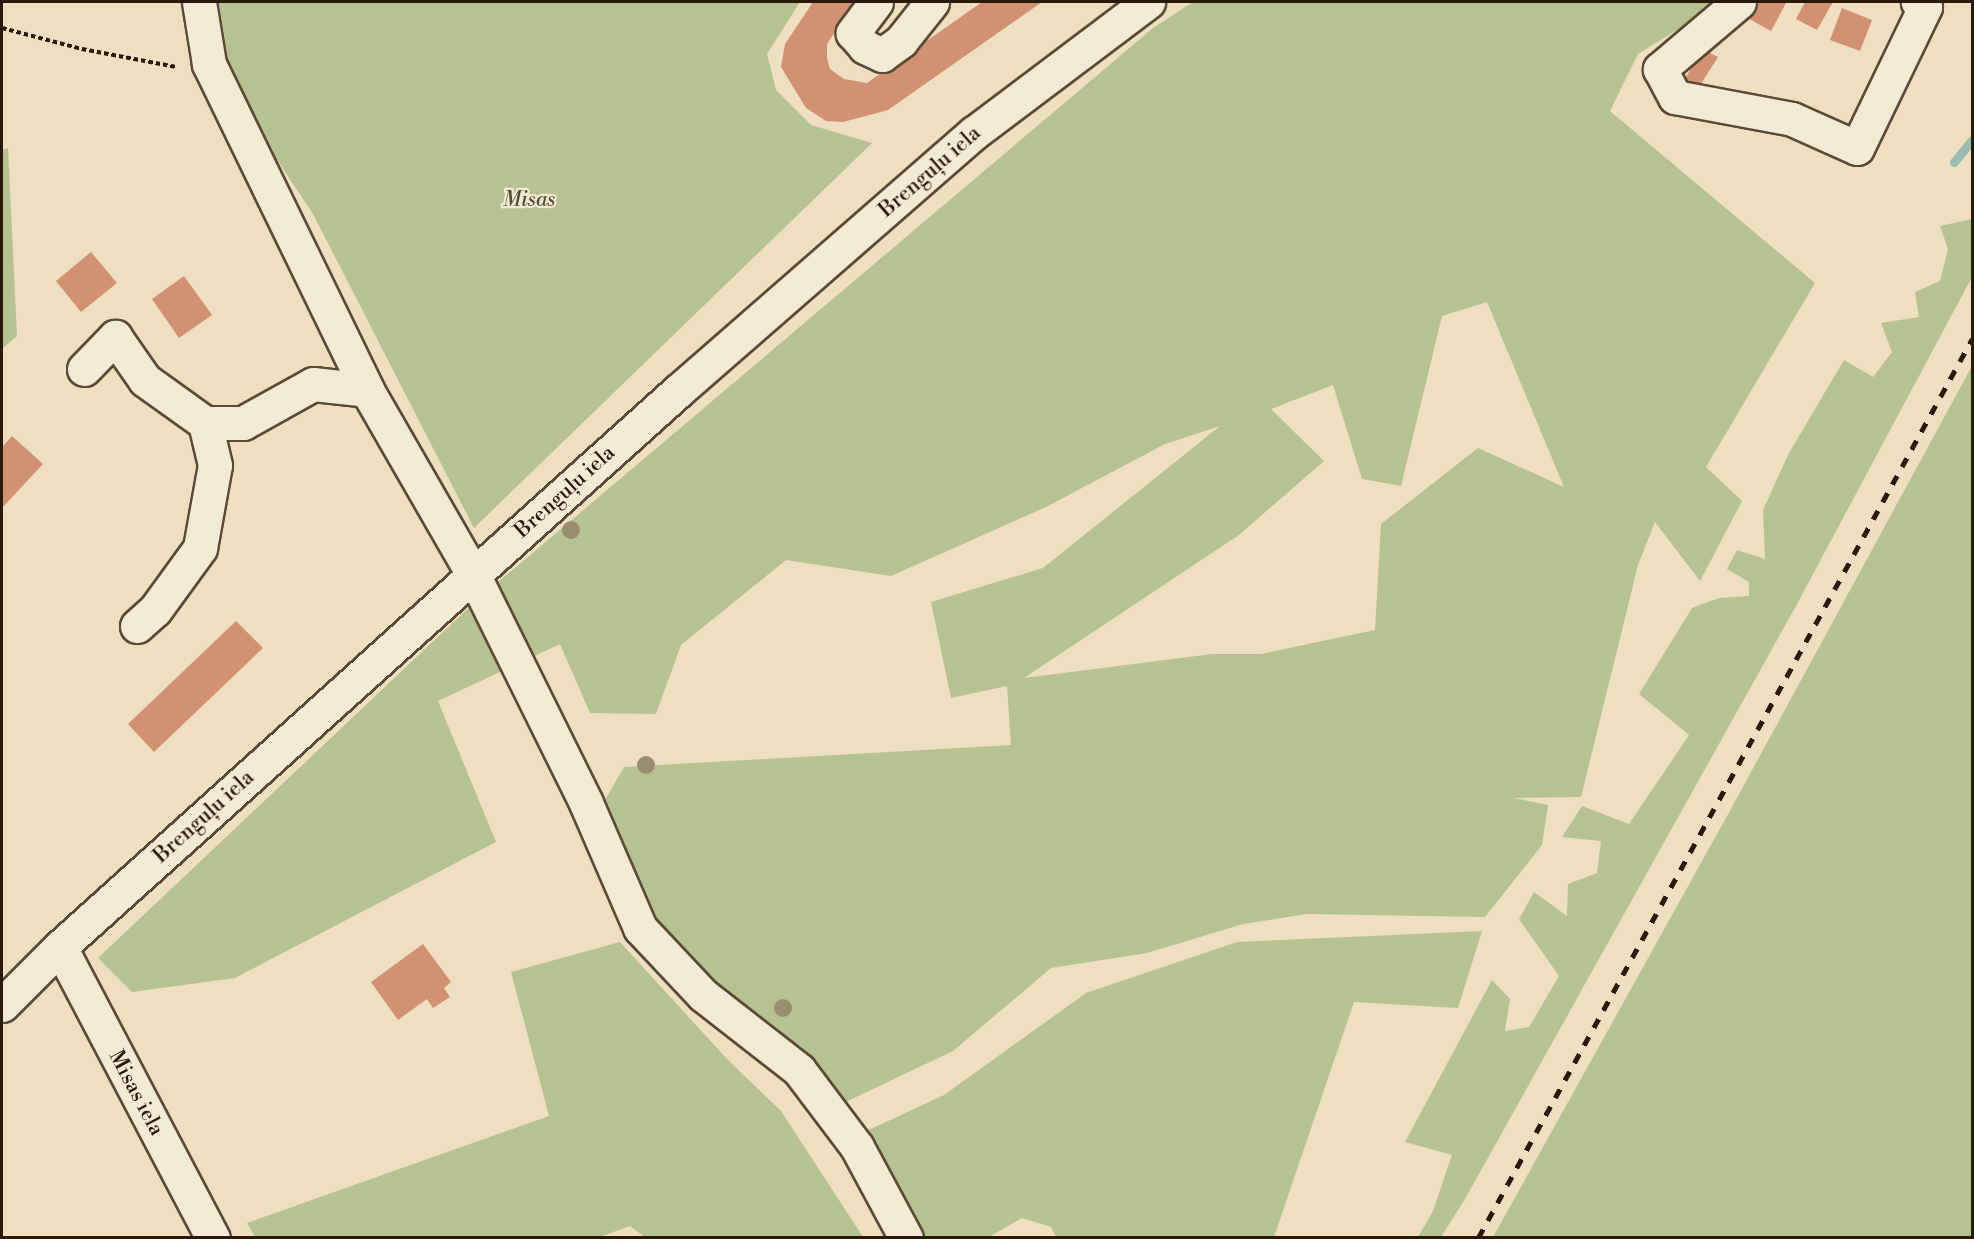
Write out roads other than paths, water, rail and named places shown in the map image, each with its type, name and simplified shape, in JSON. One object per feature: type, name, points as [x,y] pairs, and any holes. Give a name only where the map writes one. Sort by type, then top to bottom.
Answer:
[{"type":"street","points":[[199,2],[209,64],[367,390],[473,574],[586,803],[640,928],[703,995],[799,1070],[857,1147],[906,1238]]},
{"type":"street","points":[[876,2],[853,33],[865,47],[882,55],[901,41],[932,2]]},
{"type":"street","name":"Brenguļu iela","points":[[2,1005],[60,947],[473,574],[974,133],[1148,2]]},
{"type":"street","points":[[1738,2],[1660,69],[1675,97],[1792,119],[1857,148],[1924,7],[1918,2]]},
{"type":"street","points":[[84,369],[115,337],[145,380],[206,423],[243,423],[313,384],[367,390]]},
{"type":"street","points":[[137,626],[155,610],[200,548],[215,465],[206,423]]},
{"type":"street","name":"Misas iela","points":[[60,947],[213,1238]]},
{"type":"waterway","points":[[1954,162],[1972,140]]},
{"type":"railway","points":[[1478,1238],[1972,339]]},
{"type":"park label","name":"Misas","points":[[529,200]]}]
